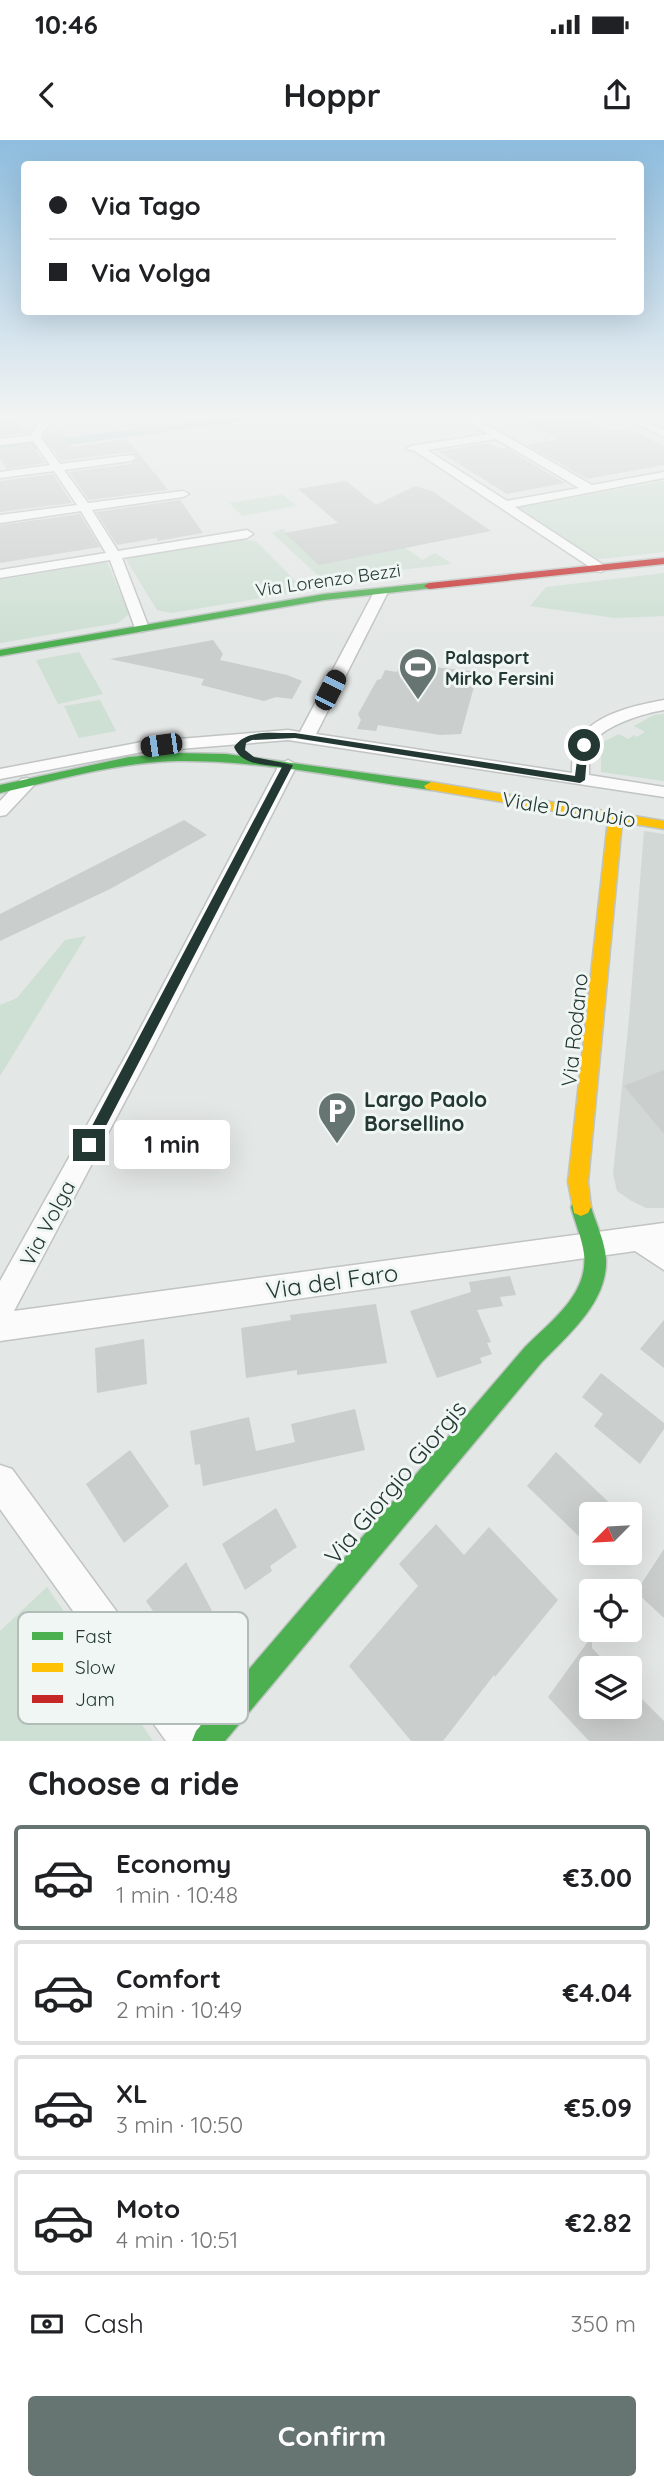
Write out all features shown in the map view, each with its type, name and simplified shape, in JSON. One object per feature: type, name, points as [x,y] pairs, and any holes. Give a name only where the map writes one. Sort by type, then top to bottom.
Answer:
[{"type":"street","points":[[74,492],[114,555],[142,628]]},
{"type":"street","points":[[483,492],[601,568]]},
{"type":"street","points":[[505,505],[576,492]]},
{"type":"street","points":[[0,519],[183,494]]},
{"type":"street","points":[[0,574],[247,534]]},
{"type":"street","name":"Via Lorenzo Bezzi","points":[[0,653],[324,597],[664,561]]},
{"type":"street","points":[[306,737],[381,592]]},
{"type":"street","points":[[580,780],[583,747],[590,735],[630,714],[664,705]]},
{"type":"street","points":[[250,737],[239,747],[240,751],[252,760]]},
{"type":"street","name":"Viale Danubio","points":[[0,774],[142,747],[250,737],[306,737],[664,792]]},
{"type":"street","points":[[418,784],[431,777],[435,771],[433,764],[425,756]]},
{"type":"street","name":"Viale Danubio","points":[[0,789],[140,760],[203,757],[252,760],[418,784],[664,825]]},
{"type":"street","name":"Via Volga","points":[[0,1309],[139,1052],[288,765]]},
{"type":"street","name":"Viale Danubio","points":[[475,794],[465,778],[471,770],[481,765]]},
{"type":"street","points":[[0,811],[27,783]]},
{"type":"street","name":"Via Rodano","points":[[592,1245],[580,1205],[578,1182],[615,818]]},
{"type":"street","points":[[651,1236],[664,1257]]},
{"type":"street","name":"Via del Faro","points":[[0,1327],[651,1236]]},
{"type":"street","name":"Via Giorgio Giorgis","points":[[248,1691],[587,1295],[596,1273],[592,1245]]},
{"type":"street","points":[[0,1481],[95,1612]]},
{"type":"street","points":[[177,1724],[189,1741]]},
{"type":"street","name":"Via Giorgio Giorgis","points":[[206,1741],[220,1724]]},
{"type":"shaded area","points":[[644,831],[664,834],[664,1208],[646,1208],[630,1200],[617,1191],[613,1174]]},
{"type":"green space","points":[[605,492],[664,492],[664,552],[598,559],[515,508]]},
{"type":"green space","points":[[282,494],[296,506],[242,516],[229,503]]},
{"type":"green space","points":[[283,529],[320,563],[404,547],[422,560],[435,553],[452,564],[322,579],[272,533]]},
{"type":"green space","points":[[235,540],[256,541],[305,591],[171,613],[157,610],[125,558]]},
{"type":"green space","points":[[107,562],[129,614],[118,623],[0,643],[0,580]]},
{"type":"green space","points":[[664,573],[664,616],[615,618],[530,606],[546,587]]},
{"type":"green space","points":[[79,652],[103,694],[58,704],[36,660]]},
{"type":"green space","points":[[100,700],[116,731],[79,738],[64,706]]},
{"type":"green space","points":[[664,714],[664,781],[601,772],[601,743],[619,734],[628,739],[634,735],[637,737],[645,732],[634,726],[654,715]]},
{"type":"green space","points":[[86,936],[0,1076],[0,1005],[17,998],[65,940]]},
{"type":"green space","points":[[47,1587],[64,1612],[20,1612]]},
{"type":"green space","points":[[18,1614],[18,1724],[141,1724],[153,1741],[0,1741],[0,1631]]},
{"type":"building","points":[[0,492],[65,492],[72,503],[0,512]]},
{"type":"building","points":[[83,492],[154,492],[89,500]]},
{"type":"building","points":[[301,492],[359,492],[376,505],[403,492],[433,492],[491,531],[319,565],[285,533],[338,523]]},
{"type":"building","points":[[180,500],[203,533],[117,545],[96,512]]},
{"type":"building","points":[[80,514],[100,547],[0,563],[0,525]]},
{"type":"building","points":[[213,640],[223,654],[220,660],[302,681],[292,699],[276,697],[264,701],[201,685],[204,679],[110,659]]},
{"type":"building","name":"Palasport Mirko Fersini","points":[[400,663],[478,672],[461,734],[440,735],[378,725],[376,731],[357,729],[361,720],[358,714],[377,680],[381,679],[385,670],[397,672]]},
{"type":"building","points":[[184,820],[207,835],[110,889],[0,941],[0,914]]},
{"type":"building","points":[[664,1070],[664,1134],[624,1086]]},
{"type":"building","points":[[510,1276],[516,1295],[500,1297],[503,1306],[477,1310],[491,1342],[487,1343],[492,1354],[480,1358],[482,1363],[437,1378],[410,1311],[471,1292],[469,1282]]},
{"type":"building","points":[[376,1304],[387,1363],[297,1375],[297,1370],[246,1378],[241,1328],[291,1320],[290,1315]]},
{"type":"building","points":[[664,1320],[664,1368],[640,1349]]},
{"type":"building","points":[[144,1339],[147,1384],[97,1393],[95,1348]]},
{"type":"building","points":[[601,1373],[664,1423],[664,1429],[640,1464],[594,1426],[603,1414],[582,1397]]},
{"type":"building","points":[[355,1409],[365,1450],[203,1486],[200,1464],[195,1465],[190,1431],[249,1417],[256,1451],[295,1442],[291,1424]]},
{"type":"building","points":[[130,1450],[169,1506],[124,1543],[86,1484]]},
{"type":"building","points":[[556,1452],[608,1502],[579,1502],[579,1536],[527,1486]]},
{"type":"building","points":[[276,1508],[297,1547],[270,1566],[272,1571],[245,1590],[222,1544]]},
{"type":"building","points":[[436,1524],[464,1555],[489,1527],[558,1600],[495,1677],[494,1675],[443,1741],[411,1741],[349,1666],[418,1586],[399,1564]]},
{"type":"building","points":[[664,1549],[664,1618],[642,1598],[642,1583]]},
{"type":"building","points":[[186,1562],[213,1612],[154,1612],[146,1601]]},
{"type":"building","points":[[588,1642],[592,1642],[592,1648],[600,1656],[579,1656],[579,1719],[642,1719],[642,1699],[664,1721],[664,1741],[589,1741],[548,1697]]},
{"type":"traffic: fast","points":[[0,653],[324,597],[429,586]]},
{"type":"traffic: fast","points":[[0,789],[129,761],[176,757],[226,758],[431,786]]},
{"type":"traffic: fast","points":[[248,1691],[533,1355],[581,1304],[593,1279],[595,1266],[593,1244],[581,1207]]},
{"type":"traffic: fast","points":[[206,1741],[220,1724]]},
{"type":"traffic: slow","points":[[431,786],[664,825]]},
{"type":"traffic: slow","points":[[581,1207],[578,1182],[615,818]]},
{"type":"traffic: jam","points":[[429,586],[664,561]]},
{"type":"place","name":"Palasport Mirko Fersini","points":[[418,701]]},
{"type":"place","name":"Largo Paolo Borsellino","points":[[337,1145]]},
{"type":"route","points":[[89,1145],[288,765],[252,760],[240,751],[242,742],[250,737],[295,736],[580,780],[584,745]]}]
